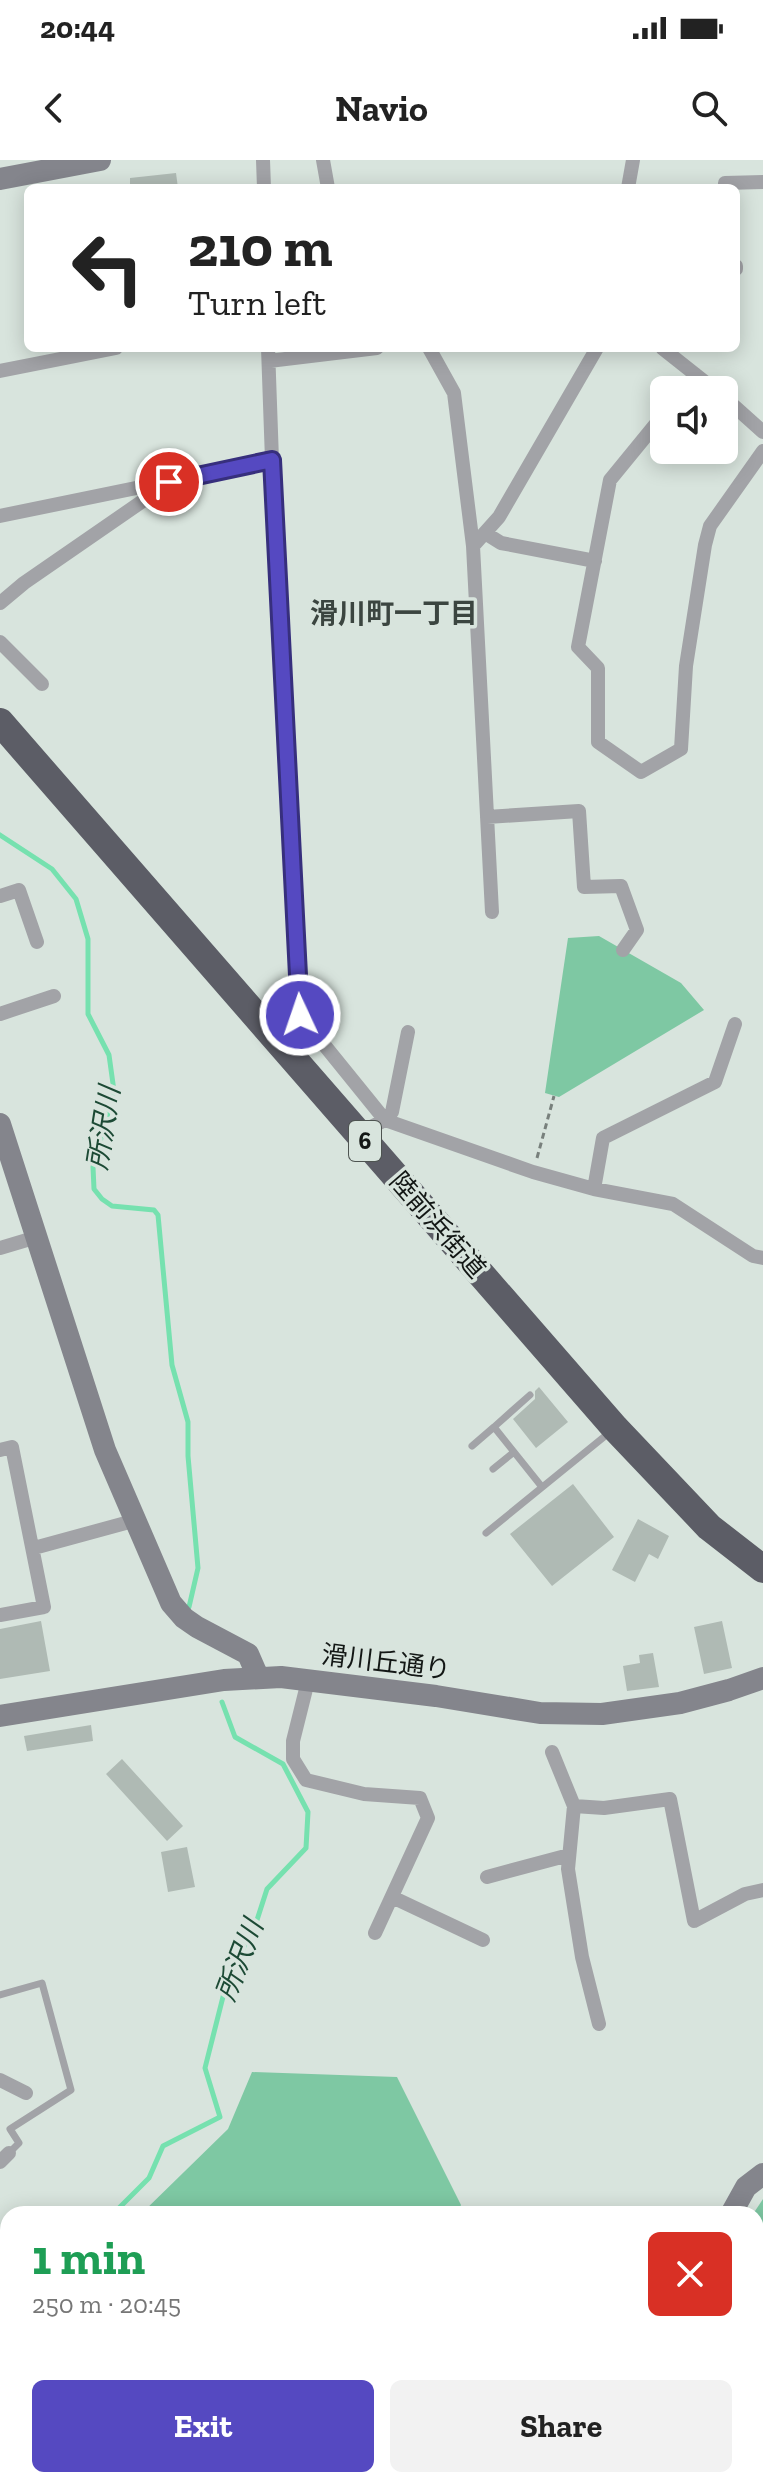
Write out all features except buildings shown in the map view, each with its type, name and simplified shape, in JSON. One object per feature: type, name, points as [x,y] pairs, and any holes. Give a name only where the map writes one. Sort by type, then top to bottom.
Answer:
[{"type":"highway","name":"陸前浜街道","points":[[0,722],[615,1428],[709,1527],[763,1569]]},
{"type":"street","points":[[0,179],[100,160]]},
{"type":"street","points":[[263,160],[264,184]]},
{"type":"street","points":[[323,160],[327,184]]},
{"type":"street","points":[[629,184],[633,160]]},
{"type":"street","points":[[725,184],[763,182]]},
{"type":"street","points":[[0,371],[96,352]]},
{"type":"street","points":[[304,352],[269,354],[300,1015],[385,1120],[533,1172],[594,1189],[673,1204],[753,1256],[763,1258]]},
{"type":"street","points":[[431,352],[454,393],[473,546],[492,912]]},
{"type":"street","points":[[473,546],[499,517],[595,352]]},
{"type":"street","points":[[667,352],[698,376]]},
{"type":"street","points":[[738,410],[763,432]]},
{"type":"street","points":[[650,431],[610,480],[578,647],[598,668],[598,742],[641,772],[681,749],[686,666],[710,526],[763,451]]},
{"type":"street","points":[[0,516],[272,460]]},
{"type":"street","points":[[0,603],[169,482]]},
{"type":"street","points":[[485,533],[501,543],[595,561]]},
{"type":"street","points":[[0,642],[42,684]]},
{"type":"street","points":[[487,817],[579,811],[584,887],[621,886],[637,930],[623,950]]},
{"type":"street","points":[[0,896],[19,890],[37,942]]},
{"type":"street","points":[[0,1014],[54,996]]},
{"type":"street","points":[[594,1189],[603,1138],[715,1082],[735,1024]]},
{"type":"street","points":[[359,1133],[385,1120],[392,1112],[408,1032]]},
{"type":"street","points":[[0,1124],[84,1392],[133,1521],[171,1603],[197,1627],[248,1654],[258,1677]]},
{"type":"street","points":[[0,1248],[37,1237]]},
{"type":"street","points":[[0,1450],[12,1447],[44,1607],[0,1615]]},
{"type":"street","points":[[34,1548],[133,1521]]},
{"type":"street","name":"滑川丘通り","points":[[0,1716],[193,1684],[258,1677],[281,1677],[436,1696],[540,1713],[614,1713],[680,1703],[763,1678]]},
{"type":"street","points":[[308,1681],[293,1741],[293,1759],[306,1780],[364,1794],[420,1798],[428,1818],[375,1933]]},
{"type":"street","points":[[552,1752],[574,1806],[568,1869],[582,1957],[599,2024]]},
{"type":"street","points":[[574,1806],[604,1808],[670,1799],[694,1921],[745,1894],[763,1890]]},
{"type":"street","points":[[487,1877],[569,1855]]},
{"type":"street","points":[[392,1897],[483,1940]]},
{"type":"street","points":[[0,2080],[26,2093]]},
{"type":"street","points":[[735,2206],[746,2187],[763,2174]]},
{"type":"lane","points":[[472,1446],[530,1395]]},
{"type":"lane","points":[[494,1427],[542,1487]]},
{"type":"lane","points":[[486,1533],[615,1428]]},
{"type":"lane","points":[[493,1469],[514,1452]]},
{"type":"lane","points":[[0,1995],[42,1983],[71,2090],[10,2129],[19,2143],[4,2157]]},
{"type":"path","points":[[533,1172],[554,1096]]},
{"type":"green space","points":[[599,936],[681,983],[704,1010],[559,1097],[545,1093],[568,938]]},
{"type":"green space","points":[[252,2072],[397,2077],[461,2205],[149,2206],[228,2129]]},
{"type":"waterway","name":"所沢川","points":[[0,835],[52,869],[76,899],[88,939],[88,1014],[109,1055],[114,1091],[93,1167],[94,1189],[112,1206],[154,1210],[158,1215],[172,1365],[188,1422],[198,1568],[189,1607]]},
{"type":"waterway","name":"所沢川","points":[[121,2206],[149,2178],[163,2146],[220,2117],[205,2068],[227,1981],[257,1920],[267,1889],[306,1848],[308,1812],[283,1764],[235,1737],[222,1702]]},
{"type":"district","name":"滑川町一丁目","points":[[394,613]]},
{"type":"route","points":[[169,482],[272,460],[300,1015]]}]
